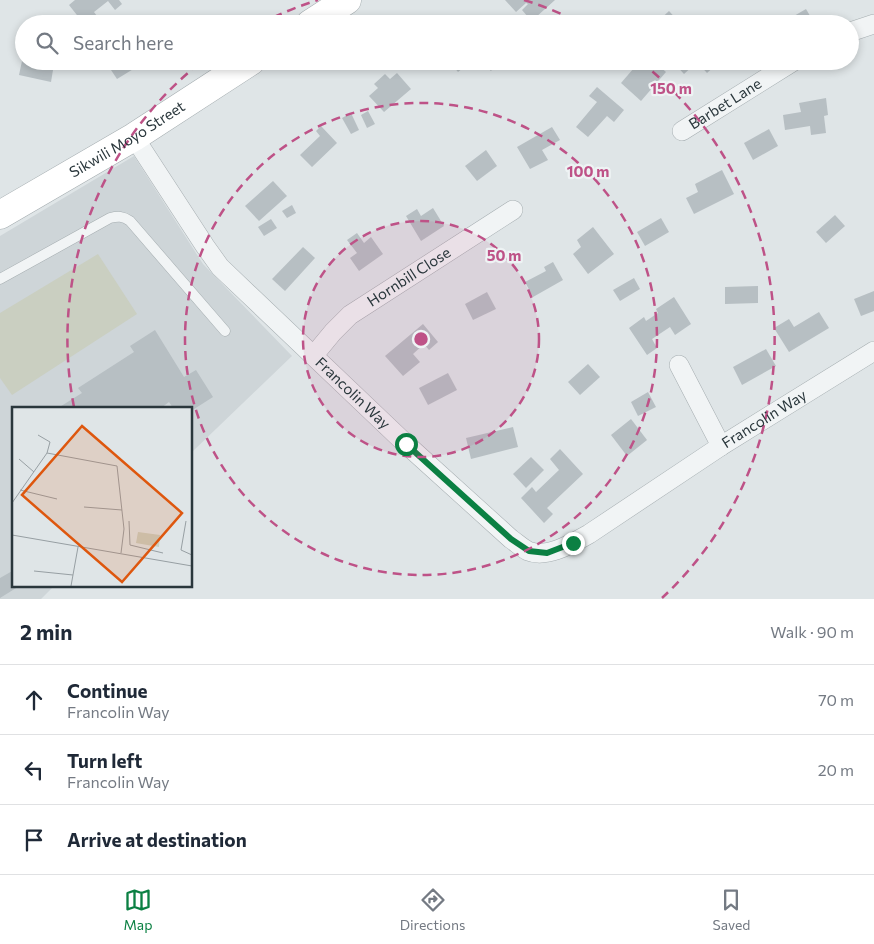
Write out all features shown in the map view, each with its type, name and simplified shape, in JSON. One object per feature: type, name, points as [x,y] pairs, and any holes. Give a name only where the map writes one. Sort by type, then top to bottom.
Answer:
[{"type":"street","points":[[324,15],[347,0]]},
{"type":"street","points":[[859,29],[874,24]]},
{"type":"street","name":"Sikwili Moyo Street","points":[[0,215],[134,137],[237,70]]},
{"type":"street","name":"Barbet Lane","points":[[682,131],[780,70]]},
{"type":"street","name":"Francolin Way","points":[[134,137],[220,267],[406,444],[499,528],[529,551],[547,553],[573,543],[589,534],[721,446],[874,351]]},
{"type":"street","name":"Hornbill Close","points":[[314,355],[350,315],[513,210]]},
{"type":"street","points":[[679,365],[721,446]]},
{"type":"lane","points":[[0,278],[110,218],[124,216],[225,331]]},
{"type":"shaded area","points":[[134,156],[203,264],[292,356],[192,452],[192,407],[12,407],[12,586],[54,586],[41,599],[0,599],[0,236]]},
{"type":"shaded area","points":[[98,254],[137,314],[12,395],[0,378],[0,313]]},
{"type":"building","points":[[75,0],[119,0],[122,4],[115,10],[108,1],[94,12],[96,15],[77,15],[69,5]]},
{"type":"building","points":[[505,0],[555,0],[538,15],[526,15],[522,10],[528,4],[526,3],[516,12]]},
{"type":"building","points":[[806,9],[810,15],[796,15]]},
{"type":"building","points":[[669,11],[673,15],[665,15]]},
{"type":"building","points":[[20,70],[53,70],[51,82],[19,75]]},
{"type":"building","points":[[111,70],[132,70],[117,79]]},
{"type":"building","points":[[632,70],[664,70],[666,72],[641,101],[621,83]]},
{"type":"building","points":[[680,70],[688,70],[684,74]]},
{"type":"building","points":[[397,73],[411,89],[384,112],[369,96],[378,88],[374,84],[385,74],[390,79]]},
{"type":"building","points":[[597,87],[624,110],[614,122],[607,116],[588,137],[576,127],[597,102],[589,96]]},
{"type":"building","points":[[826,98],[828,115],[824,116],[826,133],[811,135],[810,126],[785,130],[783,115],[801,112],[799,103]]},
{"type":"building","points":[[368,111],[375,124],[367,128],[361,115]]},
{"type":"building","points":[[351,113],[359,130],[351,134],[342,118]]},
{"type":"building","points":[[321,126],[337,143],[312,167],[300,155],[320,136],[316,131]]},
{"type":"building","points":[[552,127],[560,140],[542,150],[548,160],[530,169],[517,147]]},
{"type":"building","points":[[769,129],[778,146],[753,160],[744,143]]},
{"type":"building","points":[[486,150],[497,166],[477,181],[465,166]]},
{"type":"building","points":[[722,170],[734,194],[694,214],[686,198],[698,192],[695,184]]},
{"type":"building","points":[[273,181],[287,196],[259,221],[245,206]]},
{"type":"building","points":[[292,205],[296,213],[287,218],[282,211]]},
{"type":"building","points":[[433,208],[444,226],[421,241],[406,216],[417,209],[421,216]]},
{"type":"building","points":[[835,215],[845,226],[826,243],[816,232]]},
{"type":"building","points":[[661,218],[669,232],[645,246],[637,232]]},
{"type":"building","points":[[271,219],[277,228],[264,236],[258,227]]},
{"type":"building","points":[[593,227],[614,254],[588,274],[573,254],[581,247],[577,240]]},
{"type":"building","points":[[357,233],[364,243],[371,237],[383,254],[359,271],[350,258],[357,253],[347,240]]},
{"type":"building","points":[[303,247],[315,258],[285,291],[272,279]]},
{"type":"building","points":[[553,262],[563,280],[533,297],[525,282],[546,271],[544,267]]},
{"type":"building","points":[[634,278],[640,289],[620,301],[613,290]]},
{"type":"building","points":[[758,286],[758,303],[725,304],[725,287]]},
{"type":"building","points":[[874,291],[874,311],[861,316],[854,299]]},
{"type":"building","points":[[487,292],[496,309],[473,320],[465,304]]},
{"type":"building","points":[[674,297],[691,324],[675,335],[670,327],[652,339],[657,348],[647,355],[629,328],[644,317],[646,321],[658,313],[656,309]]},
{"type":"building","points":[[819,312],[829,328],[789,352],[774,328],[789,319],[794,327]]},
{"type":"building","points":[[423,324],[438,342],[429,350],[424,344],[413,354],[420,362],[403,376],[385,356]]},
{"type":"building","points":[[155,330],[184,377],[196,370],[213,397],[192,410],[192,407],[172,407],[169,402],[162,407],[60,407],[82,393],[78,388],[134,352],[130,346]]},
{"type":"building","points":[[766,349],[776,366],[742,385],[733,367]]},
{"type":"building","points":[[588,364],[600,377],[580,395],[568,382]]},
{"type":"building","points":[[448,373],[457,390],[428,405],[419,388]]},
{"type":"building","points":[[648,392],[656,407],[638,416],[631,402]]},
{"type":"building","points":[[631,419],[647,440],[627,456],[611,435]]},
{"type":"building","points":[[513,427],[518,447],[471,459],[466,438]]},
{"type":"building","points":[[560,449],[583,474],[547,508],[553,514],[544,523],[521,498],[532,487],[536,492],[559,470],[550,459]]},
{"type":"building","points":[[531,457],[544,470],[526,488],[513,474]]},
{"type":"building","points":[[12,571],[12,586],[19,586],[0,598],[0,578]]},
{"type":"route","points":[[406,444],[511,539],[529,551],[547,553],[573,543]]}]
